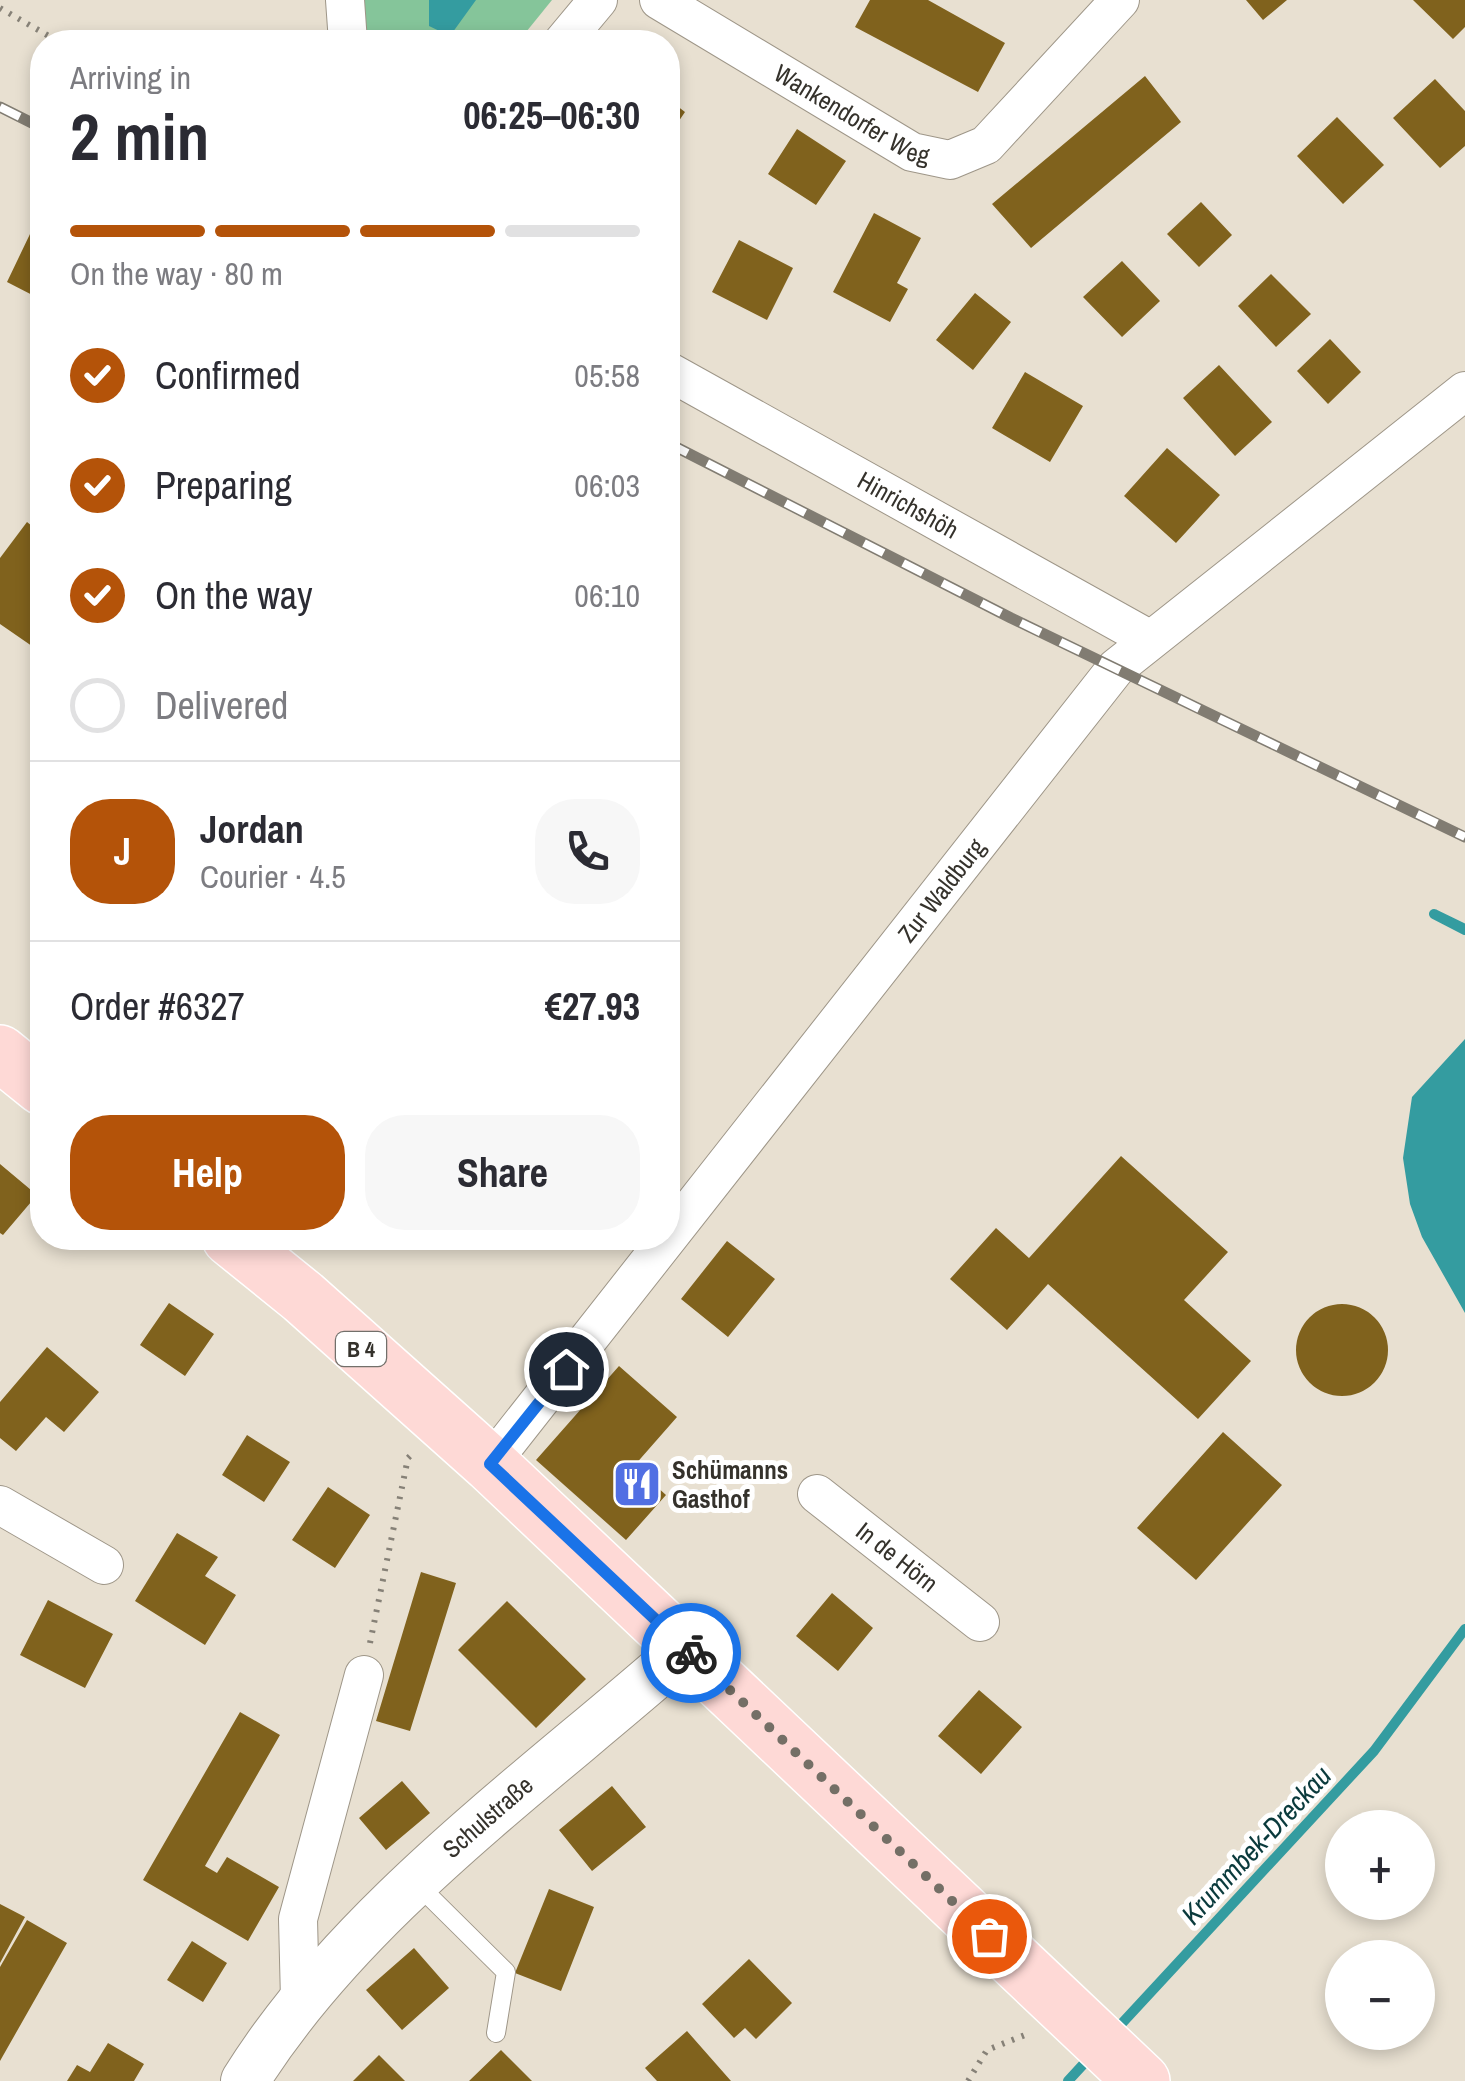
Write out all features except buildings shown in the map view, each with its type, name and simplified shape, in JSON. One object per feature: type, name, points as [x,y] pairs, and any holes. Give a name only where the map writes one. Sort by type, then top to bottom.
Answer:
[{"type":"main road","points":[[0,1052],[30,1077]]},
{"type":"main road","name":"B 4","points":[[244,1250],[490,1464],[1130,2069]]},
{"type":"street","points":[[345,0],[347,30]]},
{"type":"street","points":[[573,30],[598,0]]},
{"type":"street","name":"Wankendorfer Weg","points":[[658,0],[912,152],[950,160],[986,145],[1120,0]]},
{"type":"street","name":"Hinrichshöh","points":[[680,378],[1149,639]]},
{"type":"street","name":"Zur Waldburg","points":[[680,1222],[1116,668],[1465,392]]},
{"type":"street","name":"Zur Waldburg","points":[[490,1464],[658,1250]]},
{"type":"street","name":"In de Hörn","points":[[817,1494],[980,1622]]},
{"type":"street","points":[[0,1505],[104,1564]]},
{"type":"street","name":"Schulstraße","points":[[245,2081],[300,2000],[416,1883],[668,1664],[680,1643]]},
{"type":"street","points":[[300,2000],[298,1919],[364,1675]]},
{"type":"lane","points":[[416,1883],[506,1972],[496,2033]]},
{"type":"path","points":[[0,8],[39,30]]},
{"type":"path","points":[[364,1675],[408,1458],[442,1421]]},
{"type":"path","points":[[968,2081],[987,2050],[1073,2016]]},
{"type":"green space","points":[[363,0],[552,0],[528,30],[363,30]]},
{"type":"water","points":[[429,0],[476,0],[454,30],[429,26]]},
{"type":"water","points":[[1465,1039],[1465,1313],[1422,1237],[1410,1204],[1403,1158],[1412,1097]]},
{"type":"waterway","points":[[1465,929],[1434,914],[1465,930]]},
{"type":"waterway","name":"Krummbek-Dreckau","points":[[1113,2033],[1374,1751],[1465,1629]]},
{"type":"waterway","name":"Krummbek-Dreckau","points":[[1068,2081],[1091,2056]]},
{"type":"railway","points":[[0,107],[30,122]]},
{"type":"railway","points":[[680,449],[1011,618],[1465,837]]},
{"type":"way so far","points":[[691,1653],[989,1936]]},
{"type":"place","name":"Schümanns Gasthof","points":[[637,1484]]},
{"type":"route","points":[[566,1369],[490,1464],[691,1653]]}]
